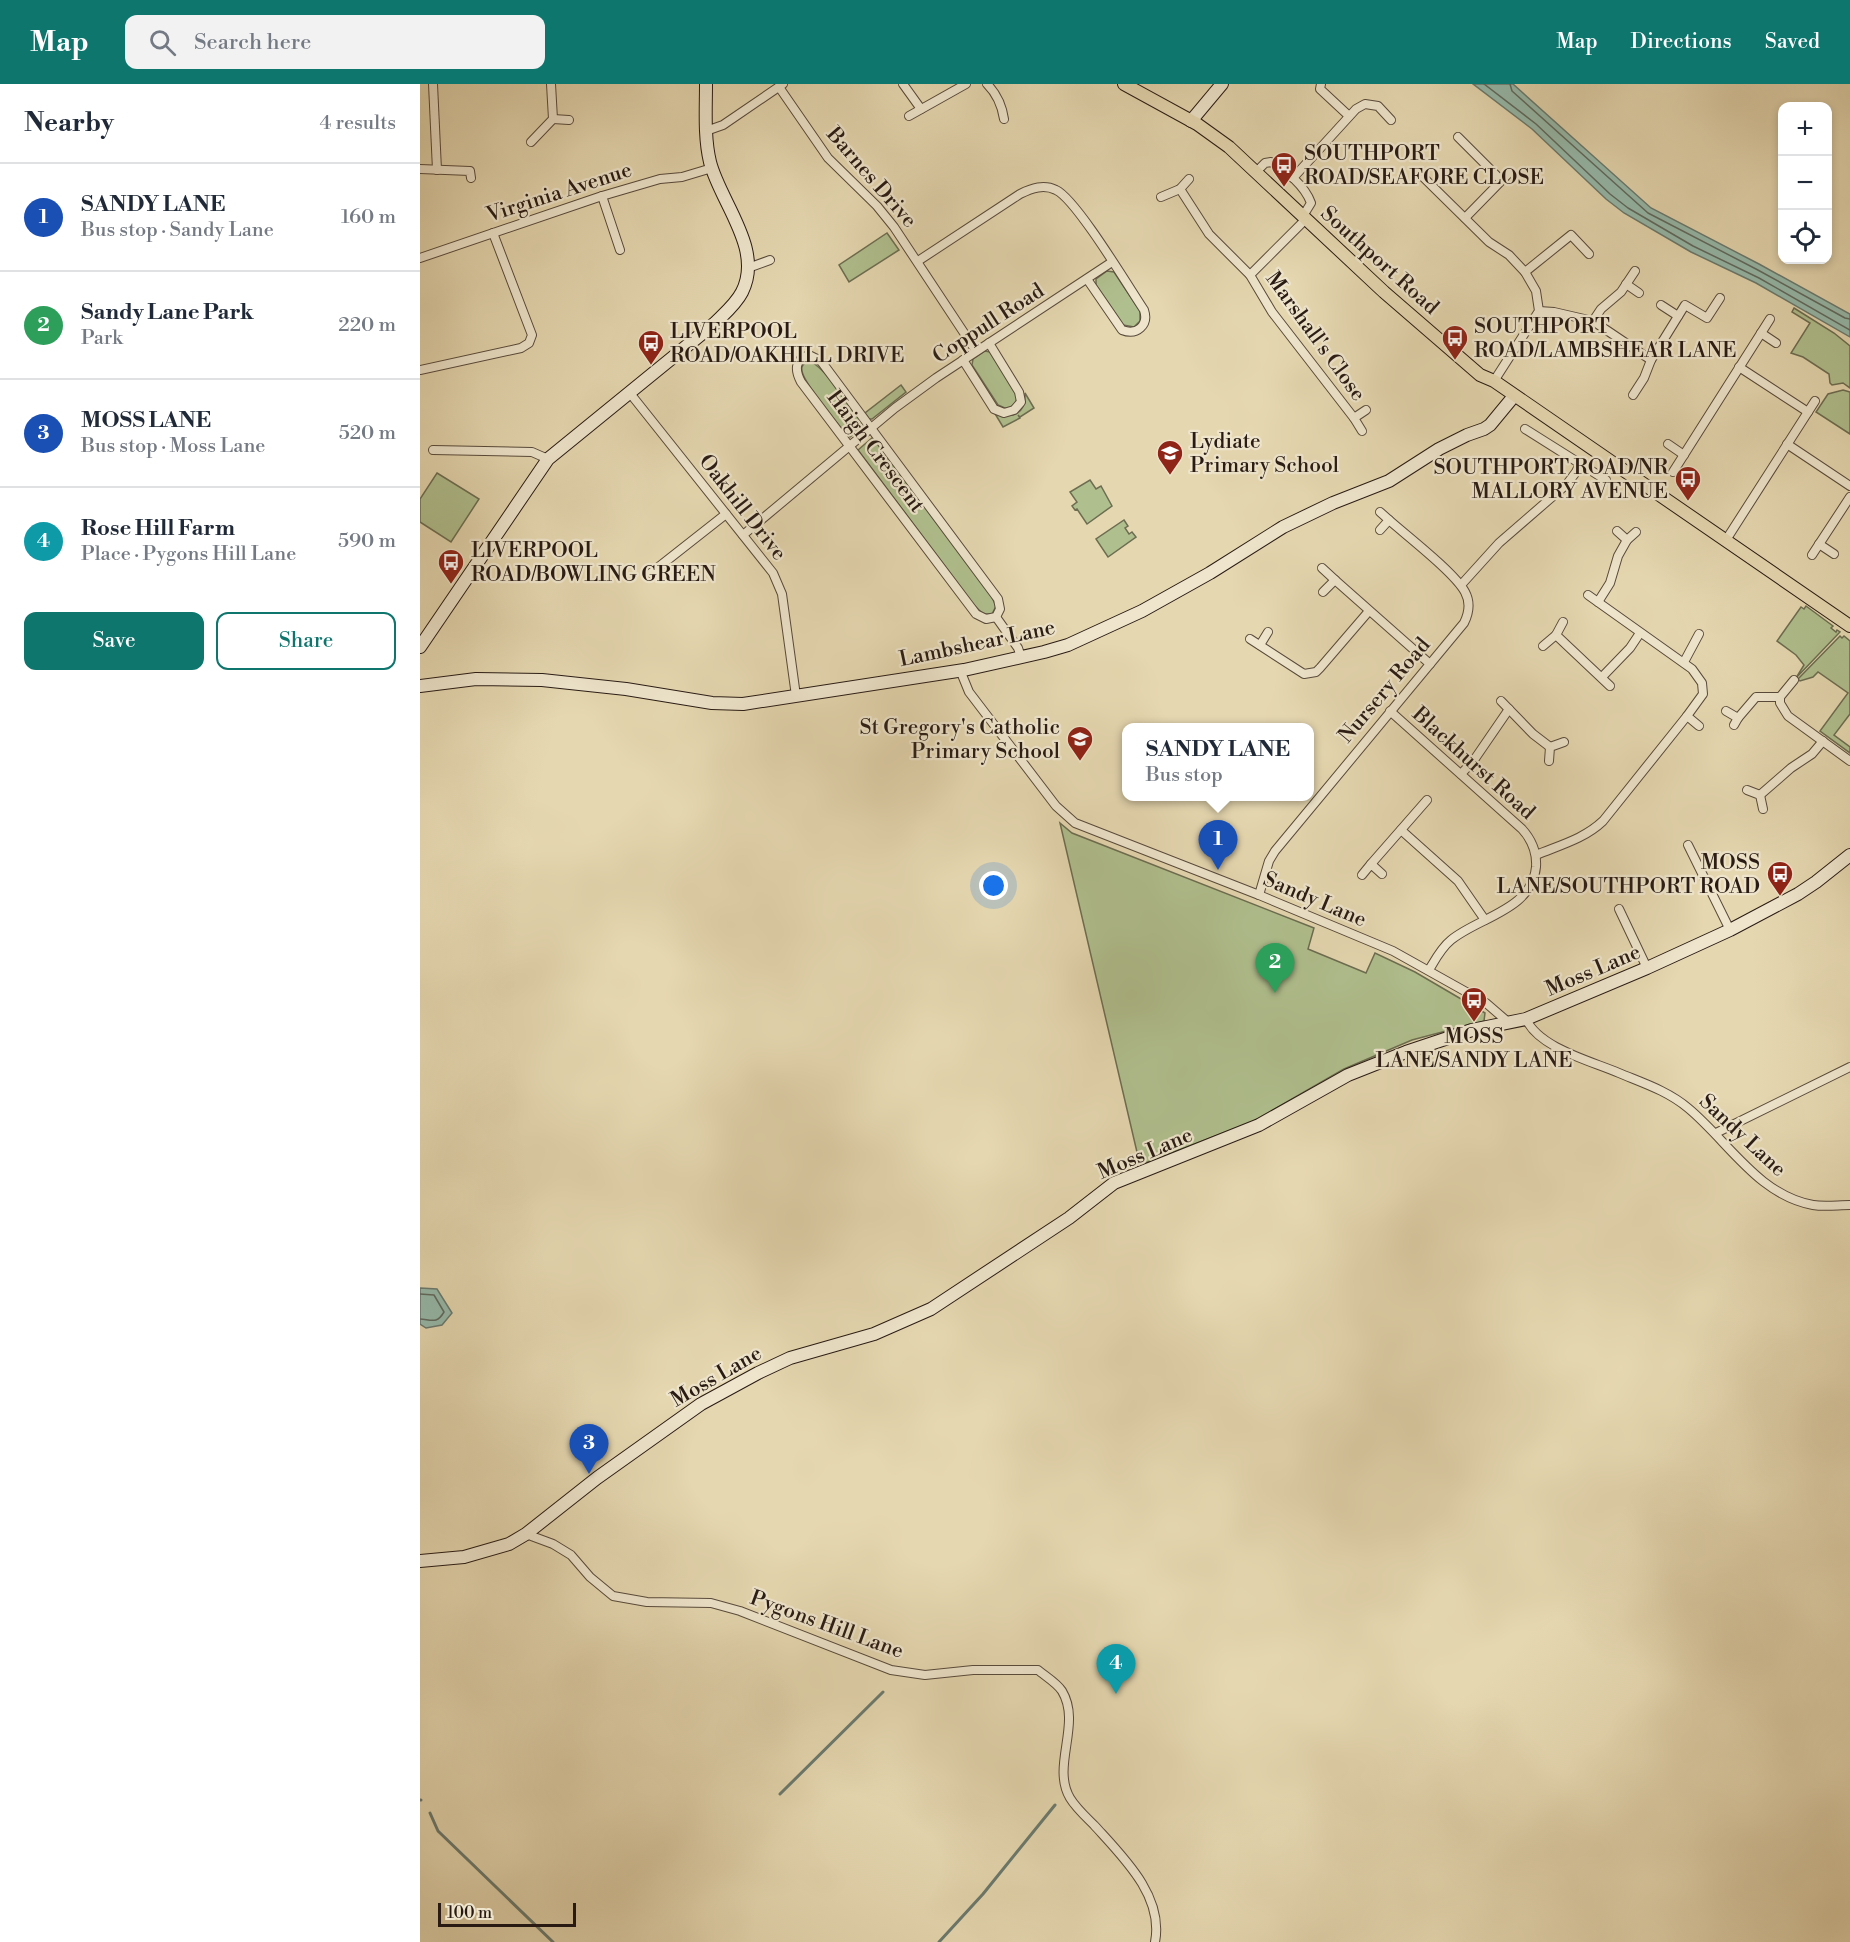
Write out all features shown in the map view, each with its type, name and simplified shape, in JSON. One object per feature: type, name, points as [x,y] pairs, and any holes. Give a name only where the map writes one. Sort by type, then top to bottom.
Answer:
[{"type":"main road","name":"Southport Road","points":[[1124,84],[1191,121],[1229,147],[1384,292],[1480,375],[1494,381],[1850,626]]},
{"type":"street","points":[[433,84],[436,170]]},
{"type":"street","points":[[531,142],[553,119],[551,84]]},
{"type":"street","points":[[420,647],[548,459],[715,323],[742,292],[748,268],[742,240],[712,168],[708,152],[706,84]]},
{"type":"street","points":[[903,84],[921,109]]},
{"type":"street","points":[[909,116],[966,84]]},
{"type":"street","points":[[987,84],[1002,107],[1004,119]]},
{"type":"street","points":[[1191,121],[1222,84]]},
{"type":"street","points":[[1321,84],[1320,89],[1349,116]]},
{"type":"street","points":[[706,131],[723,125],[781,85]]},
{"type":"street","name":"Barnes Drive","points":[[781,85],[828,158],[887,217],[976,351]]},
{"type":"street","points":[[1293,178],[1356,109],[1365,105],[1378,106],[1392,120]]},
{"type":"street","points":[[553,119],[569,120]]},
{"type":"street","points":[[1458,137],[1501,180]]},
{"type":"street","points":[[1256,172],[1265,163],[1271,162],[1293,178],[1311,203],[1304,218]]},
{"type":"street","name":"Virginia Avenue","points":[[420,258],[660,178],[691,175],[712,168]]},
{"type":"street","points":[[420,169],[470,171],[471,178]]},
{"type":"street","points":[[1466,218],[1509,173]]},
{"type":"street","points":[[1424,178],[1489,242],[1509,255],[1526,272],[1536,291],[1539,311],[1494,381]]},
{"type":"street","points":[[1161,198],[1180,189],[1189,179]]},
{"type":"street","points":[[918,261],[1020,194],[1029,189],[1044,187],[1057,190],[1067,198],[1144,310],[1145,323],[1139,330],[1130,333],[1119,328],[1088,279]]},
{"type":"street","name":"Marshall's Close","points":[[1180,189],[1209,234],[1250,275],[1272,312],[1362,431]]},
{"type":"street","points":[[602,196],[620,250]]},
{"type":"street","name":"Marshall's Close","points":[[1250,275],[1304,218]]},
{"type":"street","points":[[420,370],[521,348],[529,343],[532,335],[493,233]]},
{"type":"street","points":[[1526,272],[1571,235],[1589,254]]},
{"type":"street","points":[[748,268],[770,260]]},
{"type":"street","name":"Coppull Road","points":[[742,535],[895,408],[976,351],[1112,262]]},
{"type":"street","points":[[1593,321],[1601,309],[1621,292],[1635,271]]},
{"type":"street","points":[[1626,284],[1639,293]]},
{"type":"street","points":[[1633,395],[1644,378],[1651,360],[1685,305],[1707,318],[1720,298]]},
{"type":"street","points":[[1661,305],[1678,316]]},
{"type":"street","points":[[1539,311],[1593,321],[1651,360]]},
{"type":"street","points":[[1673,472],[1770,320]]},
{"type":"street","points":[[1761,333],[1776,343]]},
{"type":"street","points":[[963,360],[994,409],[1004,413],[1014,411],[1020,402],[1019,392],[989,343]]},
{"type":"street","name":"Haigh Crescent","points":[[809,355],[820,361],[998,599],[1000,609],[996,617],[986,619],[976,614],[801,382],[796,370],[799,360],[809,355]]},
{"type":"street","points":[[1740,367],[1808,412]]},
{"type":"street","name":"Oakhill Drive","points":[[629,392],[769,567],[779,586],[796,696]]},
{"type":"street","name":"Lambshear Lane","points":[[420,686],[505,678],[626,688],[712,703],[743,704],[960,670],[1058,648],[1120,622],[1201,578],[1283,527],[1333,503],[1389,481],[1446,446],[1490,425],[1514,396]]},
{"type":"street","points":[[1726,540],[1815,401]]},
{"type":"street","name":"Marshall's Close","points":[[1353,418],[1366,410]]},
{"type":"street","points":[[1525,429],[1606,480]]},
{"type":"street","points":[[1668,444],[1684,455]]},
{"type":"street","points":[[1787,444],[1850,486]]},
{"type":"street","points":[[433,450],[532,452],[548,459]]},
{"type":"street","points":[[1380,512],[1461,585],[1499,543],[1567,484],[1580,464]]},
{"type":"street","points":[[1812,555],[1850,497]]},
{"type":"street","points":[[651,573],[726,514]]},
{"type":"street","points":[[1380,530],[1389,520]]},
{"type":"street","points":[[1617,531],[1628,540]]},
{"type":"street","points":[[1598,603],[1610,583],[1618,556],[1636,532]]},
{"type":"street","points":[[1819,544],[1834,554]]},
{"type":"street","points":[[1322,568],[1430,664]]},
{"type":"street","points":[[1323,592],[1335,580]]},
{"type":"street","name":"Nursery Road","points":[[1259,895],[1269,861],[1275,851],[1464,623],[1468,600],[1461,585]]},
{"type":"street","points":[[1429,970],[1448,942],[1512,905],[1528,890],[1535,872],[1536,855],[1572,842],[1594,830],[1603,821],[1701,698],[1703,689],[1698,676],[1684,662],[1588,595]]},
{"type":"street","points":[[1250,639],[1304,674],[1310,674],[1320,668],[1369,611]]},
{"type":"street","name":"Haigh Crescent","points":[[996,617],[1018,648],[1021,657]]},
{"type":"street","points":[[1543,646],[1556,635],[1563,622]]},
{"type":"street","points":[[1260,645],[1268,632]]},
{"type":"street","points":[[1602,678],[1630,648],[1640,633]]},
{"type":"street","points":[[1684,662],[1699,634]]},
{"type":"street","points":[[1556,635],[1610,686]]},
{"type":"street","name":"Sandy Lane","points":[[960,670],[969,692],[1056,806],[1068,818],[1084,827],[1259,895],[1393,951],[1486,1003],[1508,1022]]},
{"type":"street","points":[[1794,680],[1780,697],[1780,703],[1788,716],[1850,761]]},
{"type":"street","points":[[1726,711],[1736,722],[1756,697],[1780,697]]},
{"type":"street","points":[[1501,701],[1533,734],[1550,747]]},
{"type":"street","points":[[1461,774],[1474,760],[1509,709]]},
{"type":"street","name":"Blackhurst Road","points":[[1390,711],[1522,829],[1532,843],[1536,855]]},
{"type":"street","points":[[1687,716],[1699,726]]},
{"type":"street","points":[[1760,795],[1791,768],[1812,754],[1823,741]]},
{"type":"street","points":[[1550,747],[1564,742]]},
{"type":"street","points":[[1549,761],[1550,747]]},
{"type":"street","points":[[1746,790],[1760,795]]},
{"type":"street","points":[[1760,795],[1763,809]]},
{"type":"street","points":[[1362,875],[1427,800]]},
{"type":"street","points":[[1401,830],[1458,881],[1485,920]]},
{"type":"street","points":[[1688,845],[1730,930]]},
{"type":"street","name":"Moss Lane","points":[[420,1561],[464,1557],[509,1544],[526,1534],[597,1478],[701,1404],[790,1358],[874,1334],[931,1309],[1069,1218],[1114,1183],[1259,1125],[1348,1075],[1461,1033],[1526,1018],[1647,969],[1730,930],[1798,894],[1850,855]]},
{"type":"street","points":[[1371,864],[1382,874]]},
{"type":"street","points":[[1619,909],[1647,969]]},
{"type":"street","name":"Sandy Lane","points":[[1526,1018],[1533,1031],[1552,1044],[1675,1098],[1716,1133],[1755,1175],[1780,1192],[1813,1205],[1850,1205]]},
{"type":"street","points":[[1716,1133],[1850,1068]]},
{"type":"street","name":"Pygons Hill Lane","points":[[526,1534],[553,1544],[571,1555],[590,1577],[614,1596],[647,1602],[711,1603],[740,1611],[891,1670],[925,1675],[973,1670],[1038,1670],[1062,1690],[1068,1711],[1069,1731],[1064,1760],[1064,1784],[1067,1791],[1075,1804],[1145,1886],[1154,1909],[1157,1930],[1155,1942]]},
{"type":"green space","points":[[887,233],[899,250],[849,282],[839,265]]},
{"type":"green space","points":[[1107,271],[1114,272],[1140,311],[1140,321],[1134,327],[1123,325],[1096,285],[1096,279]]},
{"type":"green space","points":[[1794,308],[1850,346],[1850,388],[1843,383],[1832,385],[1829,374],[1803,357],[1791,353],[1810,323],[1792,312]]},
{"type":"green space","points":[[985,351],[990,352],[1017,394],[1012,407],[1007,409],[998,405],[972,365],[973,359]]},
{"type":"green space","points":[[809,361],[823,371],[864,425],[850,437],[823,405],[804,377],[802,367]]},
{"type":"green space","points":[[901,385],[906,392],[869,419],[865,413]]},
{"type":"green space","points":[[1843,390],[1850,392],[1850,434],[1816,412],[1828,394]]},
{"type":"green space","points":[[1025,393],[1034,408],[1020,417],[1018,415],[1020,418],[1003,427],[994,412],[1007,415],[1017,413],[1023,406]]},
{"type":"green space","points":[[873,437],[989,591],[996,606],[992,614],[983,614],[973,604],[858,450]]},
{"type":"green space","points":[[437,473],[479,499],[451,542],[420,522],[420,499]]},
{"type":"green space","points":[[1090,480],[1096,489],[1101,486],[1112,506],[1087,524],[1077,509],[1075,510],[1072,506],[1077,502],[1070,492]]},
{"type":"green space","points":[[1124,520],[1129,534],[1132,532],[1136,537],[1108,557],[1096,539]]},
{"type":"green space","points":[[1806,606],[1833,626],[1831,628],[1836,632],[1837,630],[1840,632],[1796,678],[1804,665],[1796,655],[1777,641],[1801,607],[1804,609]]},
{"type":"green space","points":[[1840,636],[1850,641],[1850,714],[1834,735],[1850,747],[1850,753],[1820,731],[1848,693],[1818,672],[1813,677],[1800,681],[1798,679]]},
{"type":"green space","points":[[1060,823],[1072,833],[1314,928],[1308,949],[1366,973],[1375,953],[1415,972],[1485,1013],[1484,1021],[1412,1040],[1344,1069],[1252,1122],[1140,1165]]},
{"type":"water","points":[[1473,84],[1513,84],[1651,208],[1850,314],[1850,337],[1756,283],[1691,252],[1624,213],[1532,129]]},
{"type":"water","points":[[420,1288],[437,1289],[452,1313],[442,1325],[426,1328],[420,1324]]},
{"type":"waterway","points":[[780,1794],[883,1692]]},
{"type":"waterway","points":[[939,1942],[983,1894],[1055,1805]]},
{"type":"waterway","points":[[430,1813],[438,1831],[553,1942]]},
{"type":"place","name":"SOUTHPORT ROAD/SEAFORE CLOSE","points":[[1284,188]]},
{"type":"place","name":"SOUTHPORT ROAD/LAMBSHEAR LANE","points":[[1455,361]]},
{"type":"place","name":"LIVERPOOL ROAD/OAKHILL DRIVE","points":[[651,366]]},
{"type":"place","name":"Lydiate Primary School","points":[[1170,476]]},
{"type":"place","name":"SOUTHPORT ROAD/NR MALLORY AVENUE","points":[[1688,502]]},
{"type":"place","name":"LIVERPOOL ROAD/BOWLING GREEN","points":[[451,585]]},
{"type":"place","name":"St Gregory's Catholic Primary School","points":[[1080,762]]},
{"type":"place","name":"SANDY LANE","points":[[1218,870]]},
{"type":"place","name":"MOSS LANE/SOUTHPORT ROAD","points":[[1780,897]]},
{"type":"place","name":"Sandy Lane Park","points":[[1275,993]]},
{"type":"place","name":"MOSS LANE/SANDY LANE","points":[[1474,1023]]},
{"type":"place","name":"MOSS LANE","points":[[589,1474]]},
{"type":"place","name":"Rose Hill Farm","points":[[1116,1694]]}]
